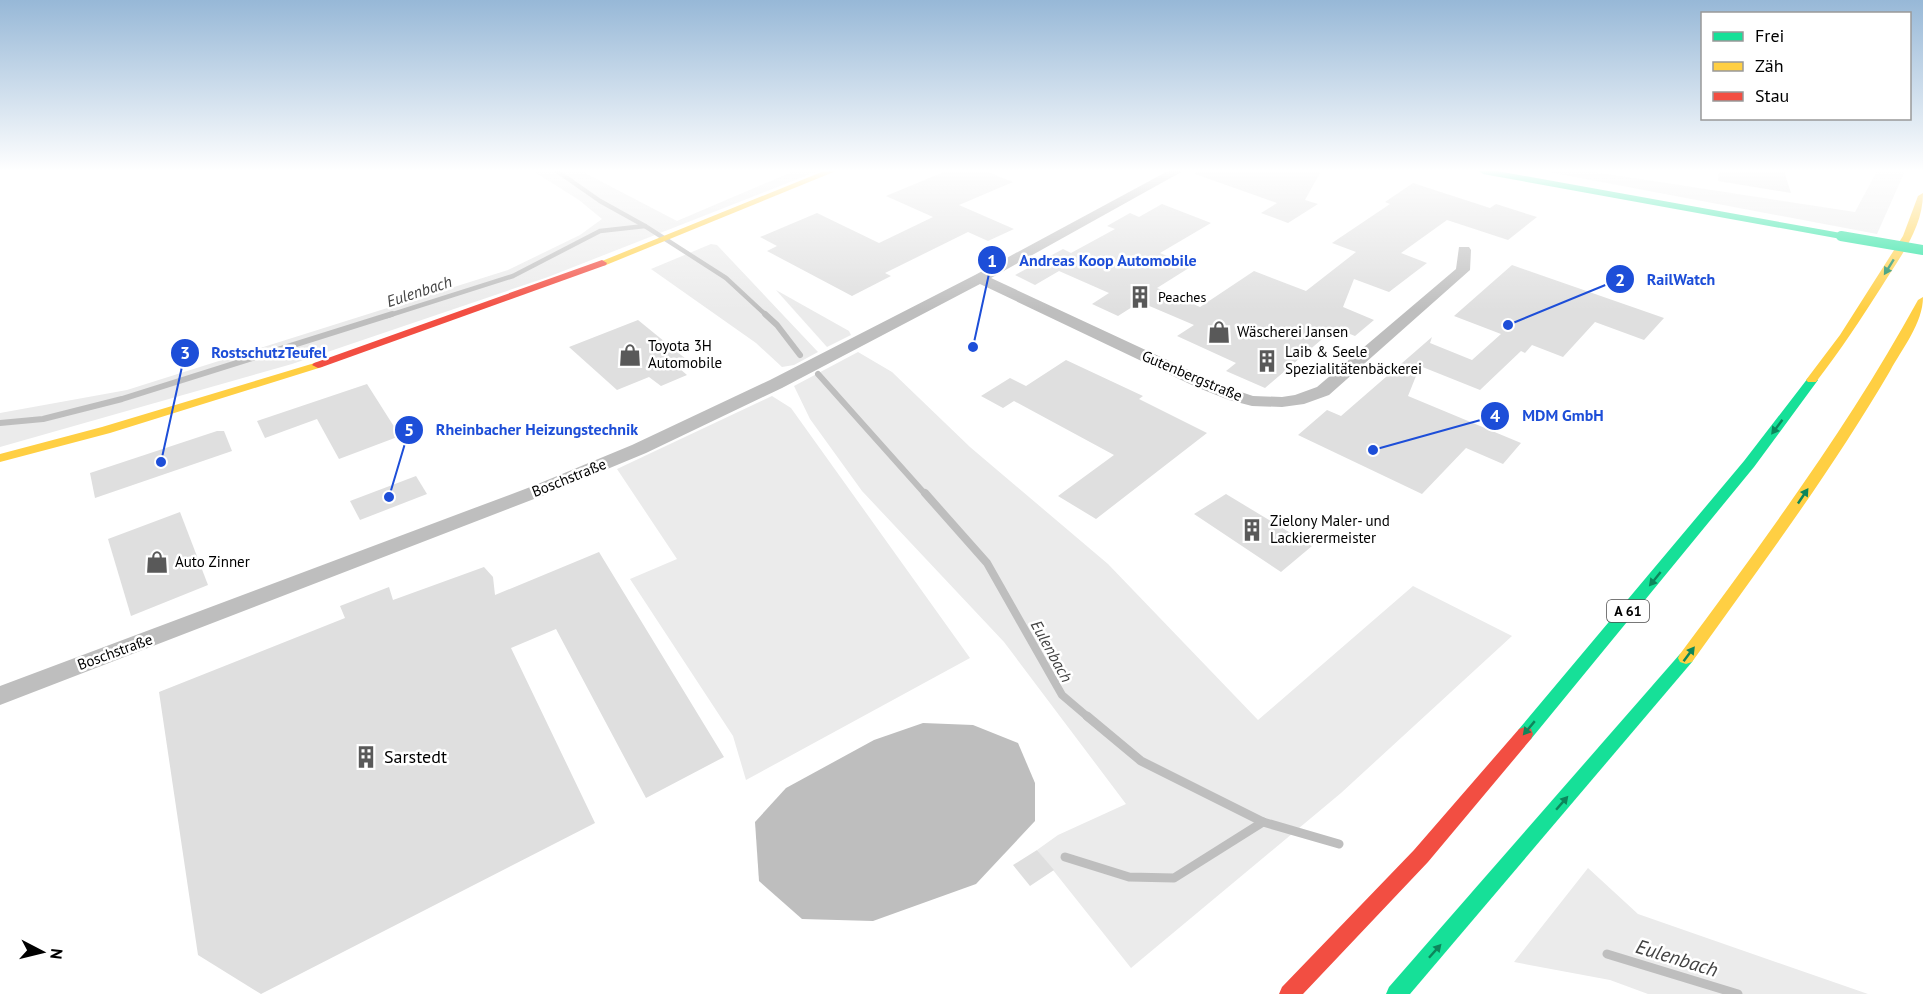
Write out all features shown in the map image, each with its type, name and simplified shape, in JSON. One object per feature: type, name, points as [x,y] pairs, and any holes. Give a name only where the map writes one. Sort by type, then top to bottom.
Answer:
[{"type":"main road","points":[[0,458],[181,408],[436,325],[721,217]]},
{"type":"main road","points":[[1738,217],[1923,250]]},
{"type":"main road","name":"A 61","points":[[1288,994],[1420,856],[1620,622],[1749,464],[1845,336],[1908,236],[1915,217]]},
{"type":"main road","points":[[1396,994],[1686,658],[1803,496],[1896,353],[1923,300]]},
{"type":"street","name":"Boschstraße","points":[[0,696],[529,495],[639,449],[776,384],[1092,217]]},
{"type":"street","name":"Gutenbergstraße","points":[[980,278],[1202,383],[1252,401],[1282,402],[1298,400],[1323,391],[1463,270],[1464,250]]},
{"type":"shaded area","points":[[600,217],[670,217],[677,221],[685,217],[700,217],[548,277],[292,364],[0,447],[0,413],[127,390],[508,270],[580,235],[602,219]]},
{"type":"shaded area","points":[[1789,217],[1884,217],[1877,234]]},
{"type":"shaded area","points":[[711,244],[717,245],[818,352],[794,365],[782,367],[756,343],[651,269]]},
{"type":"shaded area","points":[[776,290],[849,331],[851,335],[827,347]]},
{"type":"shaded area","points":[[858,352],[892,372],[970,447],[1108,564],[1258,720],[1413,586],[1512,636],[1341,793],[1131,968],[1037,850],[1058,835],[1126,804],[1004,642],[862,491],[810,419],[794,386]]},
{"type":"shaded area","points":[[772,396],[791,408],[970,658],[746,780],[733,736],[630,579],[677,559],[617,469]]},
{"type":"shaded area","points":[[923,723],[973,725],[1018,743],[1035,783],[1035,821],[976,884],[873,921],[802,919],[759,881],[755,822],[786,788],[874,740]]},
{"type":"shaded area","points":[[1588,868],[1638,914],[1868,994],[1648,994],[1610,980],[1514,962]]},
{"type":"building","points":[[807,217],[826,217],[879,243],[932,217],[987,217],[1014,229],[988,241],[968,232],[885,273],[891,276],[852,296],[767,251],[777,246],[760,237]]},
{"type":"building","points":[[1122,217],[1197,217],[1211,223],[1160,253],[1192,266],[1157,288],[1200,307],[1254,271],[1306,291],[1356,252],[1332,243],[1370,217],[1537,217],[1508,240],[1447,220],[1401,253],[1427,263],[1389,292],[1354,279],[1343,307],[1374,320],[1355,336],[1335,328],[1265,388],[1226,371],[1236,363],[1177,336],[1194,325],[1140,302],[1118,316],[1092,304],[1109,293],[1059,271],[1035,285],[1015,275],[1063,249],[1071,253],[1115,229],[1107,226]]},
{"type":"building","points":[[1273,217],[1297,217],[1288,223]]},
{"type":"building","points":[[1512,265],[1664,318],[1644,340],[1595,322],[1563,357],[1532,345],[1525,353],[1521,351],[1480,390],[1420,366],[1408,396],[1521,443],[1503,464],[1466,448],[1422,494],[1298,435],[1327,410],[1341,416],[1432,337],[1430,343],[1472,360],[1501,334],[1454,316]]},
{"type":"building","name":"Toyota 3H Automobile","points":[[638,320],[692,364],[680,369],[687,375],[661,386],[649,377],[617,390],[569,347]]},
{"type":"building","points":[[1066,360],[1143,396],[1139,399],[1207,433],[1096,519],[1058,496],[1114,455],[1014,401],[1003,408],[981,396],[1010,378],[1026,386]]},
{"type":"building","points":[[367,384],[400,436],[339,459],[317,419],[265,438],[257,421]]},
{"type":"building","points":[[217,431],[224,431],[232,451],[95,498],[90,473]]},
{"type":"building","points":[[416,476],[427,494],[360,520],[350,501]]},
{"type":"building","name":"Zielony Maler- und Lackierermeister","points":[[1226,494],[1312,546],[1281,572],[1194,514]]},
{"type":"building","name":"Auto Zinner","points":[[180,512],[208,585],[131,616],[108,539]]},
{"type":"building","name":"Sarstedt","points":[[599,552],[724,757],[646,798],[556,629],[511,648],[595,823],[261,994],[198,955],[159,692],[345,618],[340,606],[389,587],[393,600],[484,567],[493,577],[495,595]]},
{"type":"building","points":[[1037,850],[1054,870],[1030,886],[1013,865]]},
{"type":"waterway","points":[[629,217],[645,226]]},
{"type":"waterway","name":"Eulenbach","points":[[387,316],[513,276],[600,231],[645,226]]},
{"type":"waterway","name":"Eulenbach","points":[[645,226],[726,278],[767,316]]},
{"type":"waterway","name":"Eulenbach","points":[[0,423],[43,419],[122,399],[392,314]]},
{"type":"waterway","name":"Eulenbach","points":[[765,314],[777,325],[800,355]]},
{"type":"waterway","name":"Eulenbach","points":[[818,374],[926,495]]},
{"type":"waterway","name":"Eulenbach","points":[[925,493],[987,563],[1062,695],[1089,718]]},
{"type":"waterway","name":"Eulenbach","points":[[1087,716],[1141,761],[1263,822]]},
{"type":"waterway","points":[[1065,857],[1129,877],[1174,878],[1263,822]]},
{"type":"waterway","name":"Eulenbach","points":[[1263,822],[1339,844]]},
{"type":"waterway","name":"Eulenbach","points":[[1607,954],[1738,994]]},
{"type":"traffic: fast","points":[[1738,217],[1841,236]]},
{"type":"traffic: fast","points":[[1841,236],[1923,250]]},
{"type":"traffic: fast","points":[[1525,734],[1749,464],[1812,380]]},
{"type":"traffic: fast","points":[[1396,994],[1686,658]]},
{"type":"traffic: slow","points":[[602,263],[716,217]]},
{"type":"traffic: slow","points":[[1812,380],[1845,336],[1908,236],[1915,217]]},
{"type":"traffic: slow","points":[[1686,658],[1781,528],[1842,439],[1898,347],[1923,300]]},
{"type":"traffic: slow","points":[[0,458],[106,430],[318,365]]},
{"type":"traffic: jam","points":[[318,365],[602,263]]},
{"type":"traffic: jam","points":[[1289,994],[1421,856],[1525,734]]},
{"type":"place","name":"Peaches","points":[[1140,297]]},
{"type":"place","name":"RailWatch","points":[[1508,325]]},
{"type":"place","name":"Wäscherei Jansen","points":[[1219,332]]},
{"type":"place","name":"Andreas Koop Automobile","points":[[973,347]]},
{"type":"place","name":"Toyota 3H Automobile","points":[[630,355]]},
{"type":"place","name":"Laib & Seele Spezialitätenbäckerei","points":[[1267,361]]},
{"type":"place","name":"MDM GmbH","points":[[1373,450]]},
{"type":"place","name":"RostschutzTeufel","points":[[161,462]]},
{"type":"place","name":"Rheinbacher Heizungstechnik","points":[[389,497]]},
{"type":"place","name":"Zielony Maler- und Lackierermeister","points":[[1252,530]]},
{"type":"place","name":"Auto Zinner","points":[[157,562]]},
{"type":"place","name":"Sarstedt","points":[[366,757]]}]
